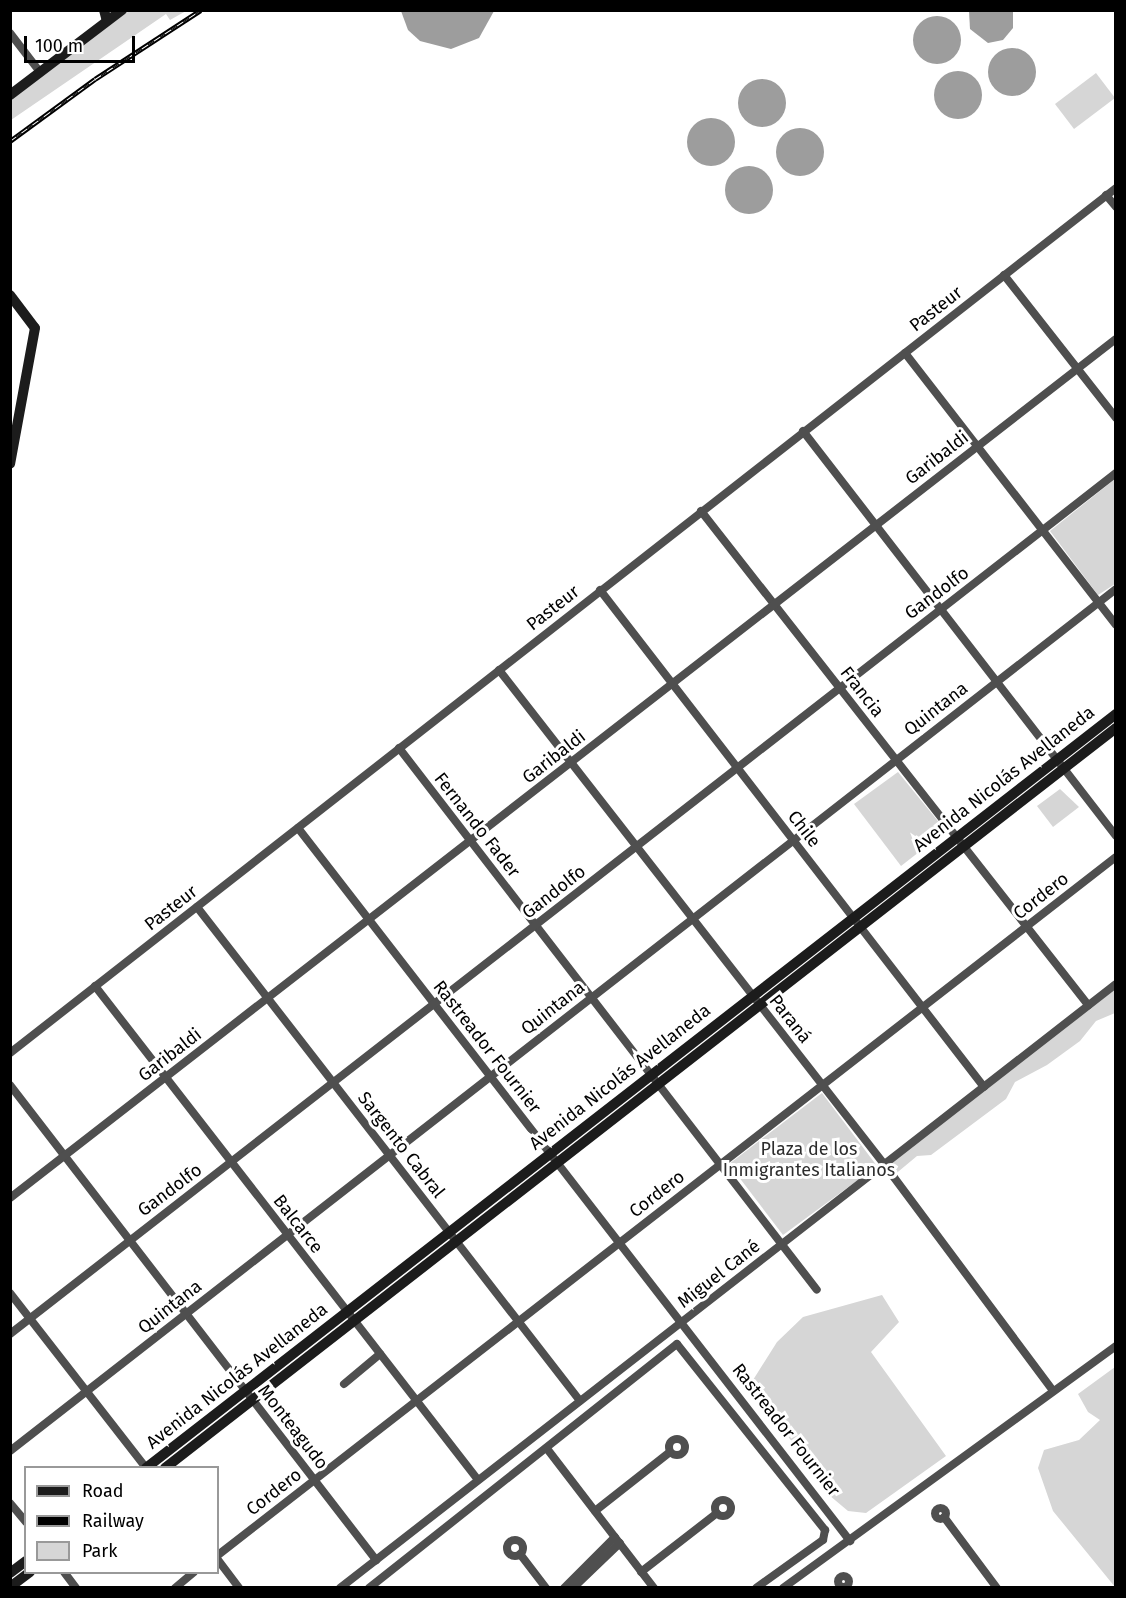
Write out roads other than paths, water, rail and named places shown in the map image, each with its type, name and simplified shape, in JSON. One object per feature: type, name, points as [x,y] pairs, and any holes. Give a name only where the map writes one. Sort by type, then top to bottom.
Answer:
[{"type":"main road","points":[[10,95],[40,72],[103,14],[122,10]]},
{"type":"main road","points":[[10,464],[12,437],[35,328],[13,302]]},
{"type":"main road","name":"Avenida Nicolás Avellaneda","points":[[147,1466],[245,1390],[456,1241],[558,1162],[658,1084],[756,1000],[1060,764],[1116,714]]},
{"type":"main road","name":"Avenida Nicolás Avellaneda","points":[[1060,764],[1116,728]]},
{"type":"main road","name":"Avenida Nicolás Avellaneda","points":[[166,1466],[252,1399],[449,1231],[651,1074],[756,1000]]},
{"type":"main road","points":[[10,1573],[24,1562]]},
{"type":"main road","points":[[10,1587],[27,1574]]},
{"type":"street","points":[[10,33],[40,72]]},
{"type":"street","name":"Pasteur","points":[[10,1053],[1116,188]]},
{"type":"street","points":[[1106,195],[1116,207]]},
{"type":"street","points":[[1004,275],[1116,418]]},
{"type":"street","name":"Garibaldi","points":[[10,1198],[1116,339]]},
{"type":"street","points":[[905,353],[1116,625]]},
{"type":"street","points":[[803,431],[1116,836]]},
{"type":"street","name":"Gandolfo","points":[[10,1334],[1116,473]]},
{"type":"street","name":"Francia","points":[[701,512],[1088,1005]]},
{"type":"street","name":"Quintana","points":[[10,1451],[1116,589]]},
{"type":"street","name":"Chile","points":[[600,590],[984,1087]]},
{"type":"street","name":"Paraná","points":[[499,670],[884,1164],[1053,1391]]},
{"type":"street","name":"Fernando Fader","points":[[399,748],[817,1290]]},
{"type":"street","name":"Rastreador Fournier","points":[[298,828],[850,1541]]},
{"type":"street","name":"Cordero","points":[[219,1554],[1116,857]]},
{"type":"street","name":"Sargento Cabral","points":[[197,907],[580,1401]]},
{"type":"street","name":"Miguel Cané","points":[[340,1587],[1116,984]]},
{"type":"street","name":"Balcarce","points":[[95,986],[478,1480]]},
{"type":"street","name":"Monteagudo","points":[[10,1085],[376,1560]]},
{"type":"street","points":[[10,1293],[145,1466]]},
{"type":"street","points":[[369,1587],[548,1450],[677,1344],[827,1535],[756,1587]]},
{"type":"street","points":[[783,1587],[850,1541],[1116,1346]]},
{"type":"street","points":[[344,1384],[380,1354]]},
{"type":"street","points":[[548,1450],[654,1587]]},
{"type":"street","points":[[595,1511],[670,1452]]},
{"type":"street","points":[[10,1503],[24,1520]]},
{"type":"street","points":[[641,1572],[717,1513]]},
{"type":"street","points":[[944,1517],[997,1587]]},
{"type":"street","points":[[564,1587],[617,1540]]},
{"type":"street","points":[[573,1587],[617,1540]]},
{"type":"street","points":[[520,1554],[546,1587]]},
{"type":"street","points":[[219,1561],[238,1587]]},
{"type":"street","points":[[66,1574],[76,1587]]},
{"type":"street","points":[[175,1587],[191,1574]]},
{"type":"railway","points":[[10,141],[95,79],[201,10]]},
{"type":"park label","name":"Plaza de los Inmigrantes Italianos","points":[[809,1160]]}]
